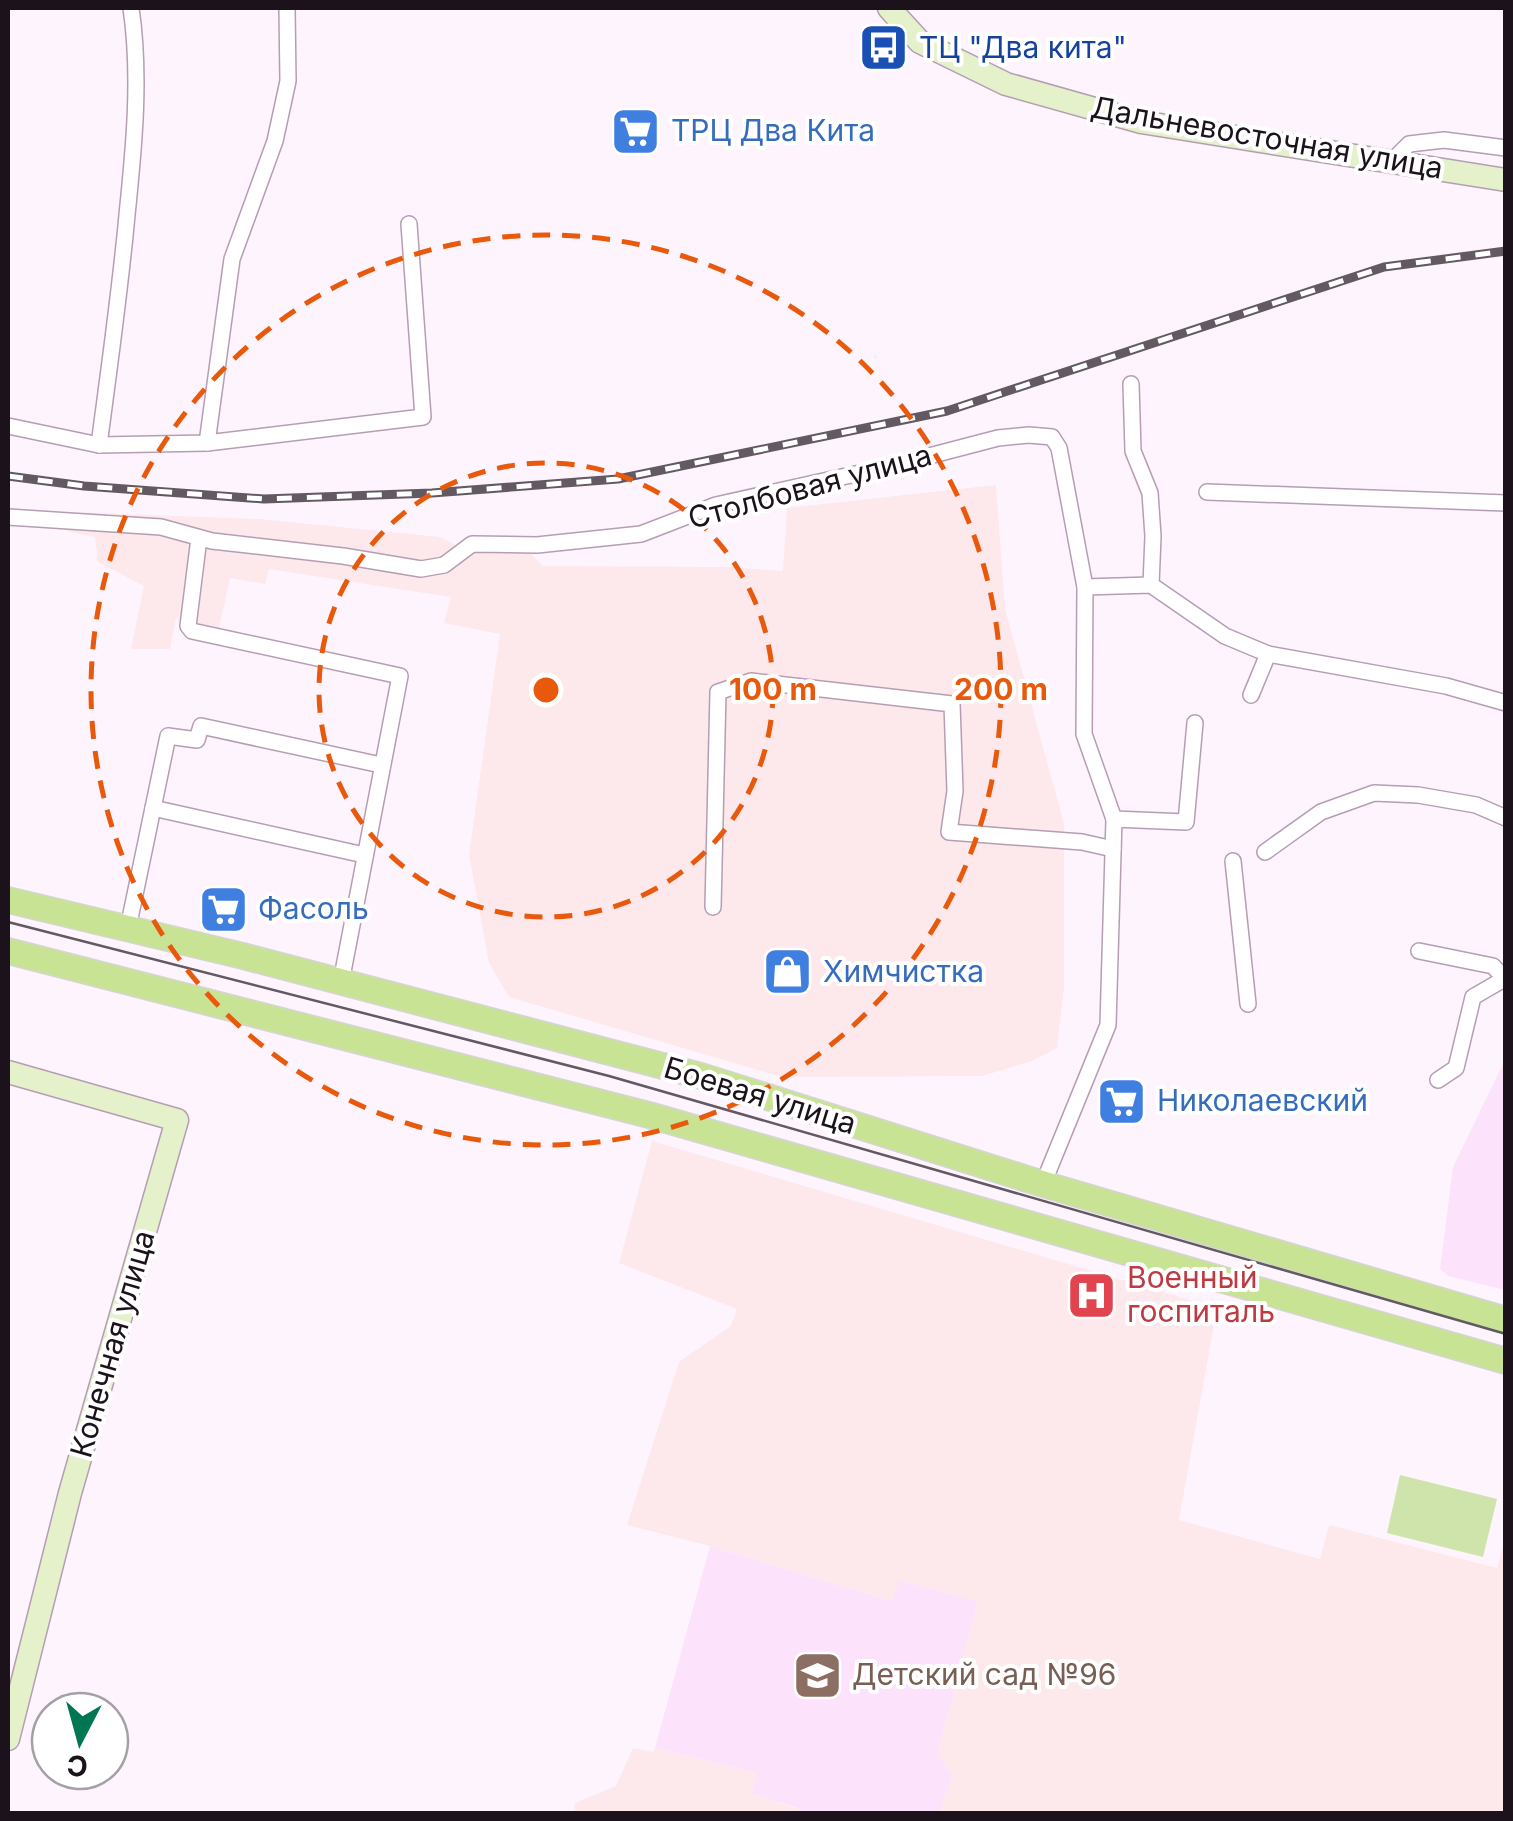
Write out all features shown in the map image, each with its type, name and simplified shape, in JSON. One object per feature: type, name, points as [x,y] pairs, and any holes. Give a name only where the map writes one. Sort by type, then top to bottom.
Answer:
[{"type":"main road","name":"Боевая улица","points":[[8,900],[700,1076],[1043,1184],[1506,1320]]},
{"type":"main road","name":"Боевая улица","points":[[8,951],[632,1111],[1506,1361]]},
{"type":"main road","name":"Столбовая улица","points":[[1030,1222],[1043,1184]]},
{"type":"street","points":[[99,445],[135,143],[131,8]]},
{"type":"street","points":[[208,443],[232,259],[275,140],[288,82],[288,8]]},
{"type":"street","name":"Дальневосточная улица","points":[[890,8],[920,42],[1006,84],[1141,122],[1506,180]]},
{"type":"street","points":[[1390,163],[1409,144],[1444,140],[1506,148]]},
{"type":"street","points":[[8,426],[99,445],[208,443],[423,417],[409,224]]},
{"type":"street","points":[[1131,384],[1133,451],[1150,494],[1154,536],[1151,586]]},
{"type":"street","name":"Столбовая улица","points":[[8,517],[161,527],[199,538],[436,568],[472,544],[536,545],[641,534],[716,505],[998,438],[1052,438],[1058,448],[1085,587],[1084,734],[1114,819],[1106,982],[1108,1025],[1043,1184]]},
{"type":"street","points":[[1207,492],[1506,504]]},
{"type":"street","points":[[199,538],[188,626],[192,630],[400,676],[341,982]]},
{"type":"street","points":[[1085,587],[1151,586],[1224,636],[1268,654],[1360,669],[1506,702]]},
{"type":"street","points":[[1251,694],[1268,654]]},
{"type":"street","points":[[713,907],[718,692],[751,681],[952,704],[955,792],[949,832],[1082,842],[1113,849]]},
{"type":"street","points":[[1114,819],[1186,822],[1195,723]]},
{"type":"street","points":[[128,928],[168,736],[197,740],[201,726],[381,765]]},
{"type":"street","points":[[1265,852],[1321,812],[1374,792],[1418,795],[1476,806],[1506,818]]},
{"type":"street","points":[[152,808],[364,855]]},
{"type":"street","points":[[1233,861],[1248,1004]]},
{"type":"street","points":[[1418,951],[1493,966],[1504,978],[1473,997],[1456,1068],[1438,1080]]},
{"type":"street","name":"Конечная улица","points":[[8,1072],[177,1120],[70,1493],[8,1739]]},
{"type":"shaded area","points":[[996,485],[1005,609],[1064,824],[1064,987],[1057,1048],[1032,1061],[982,1076],[782,1077],[509,997],[489,963],[469,855],[500,634],[444,623],[451,597],[269,569],[265,584],[230,578],[219,628],[176,618],[170,649],[131,649],[144,586],[98,562],[95,537],[66,531],[69,512],[259,519],[440,537],[466,550],[529,552],[543,566],[783,571],[787,508]]},
{"type":"shaded area","points":[[1505,1060],[1505,1290],[1448,1276],[1440,1269],[1453,1167]]},
{"type":"shaded area","points":[[652,1141],[1217,1308],[1179,1520],[1320,1559],[1329,1525],[1497,1568],[1505,1539],[1505,1813],[939,1813],[952,1776],[938,1752],[978,1602],[900,1580],[892,1601],[627,1525],[679,1362],[731,1326],[737,1309],[619,1263]]},
{"type":"shaded area","name":"Детский сад №96","points":[[710,1546],[891,1601],[900,1580],[978,1602],[938,1752],[952,1776],[939,1813],[797,1813],[797,1808],[752,1794],[756,1773],[655,1748]]},
{"type":"shaded area","points":[[633,1748],[653,1752],[655,1748],[756,1773],[752,1794],[798,1809],[797,1813],[574,1813],[575,1803],[616,1786]]},
{"type":"green space","points":[[1400,1475],[1497,1499],[1483,1557],[1387,1533]]},
{"type":"tram line","points":[[8,922],[609,1076],[1506,1334]]},
{"type":"railway","points":[[8,476],[84,486],[264,499],[432,493],[618,479],[947,411],[1384,267],[1506,251]]},
{"type":"place","name":"ТЦ \"Два кита\"","points":[[884,48]]},
{"type":"place","name":"ТРЦ Два Кита","points":[[636,131]]},
{"type":"place","name":"Фасоль","points":[[223,909]]},
{"type":"place","name":"Химчистка","points":[[788,972]]},
{"type":"place","name":"Николаевский","points":[[1122,1101]]},
{"type":"place","name":"Военный госпиталь","points":[[1092,1295]]},
{"type":"place","name":"Детский сад №96","points":[[817,1675]]}]
